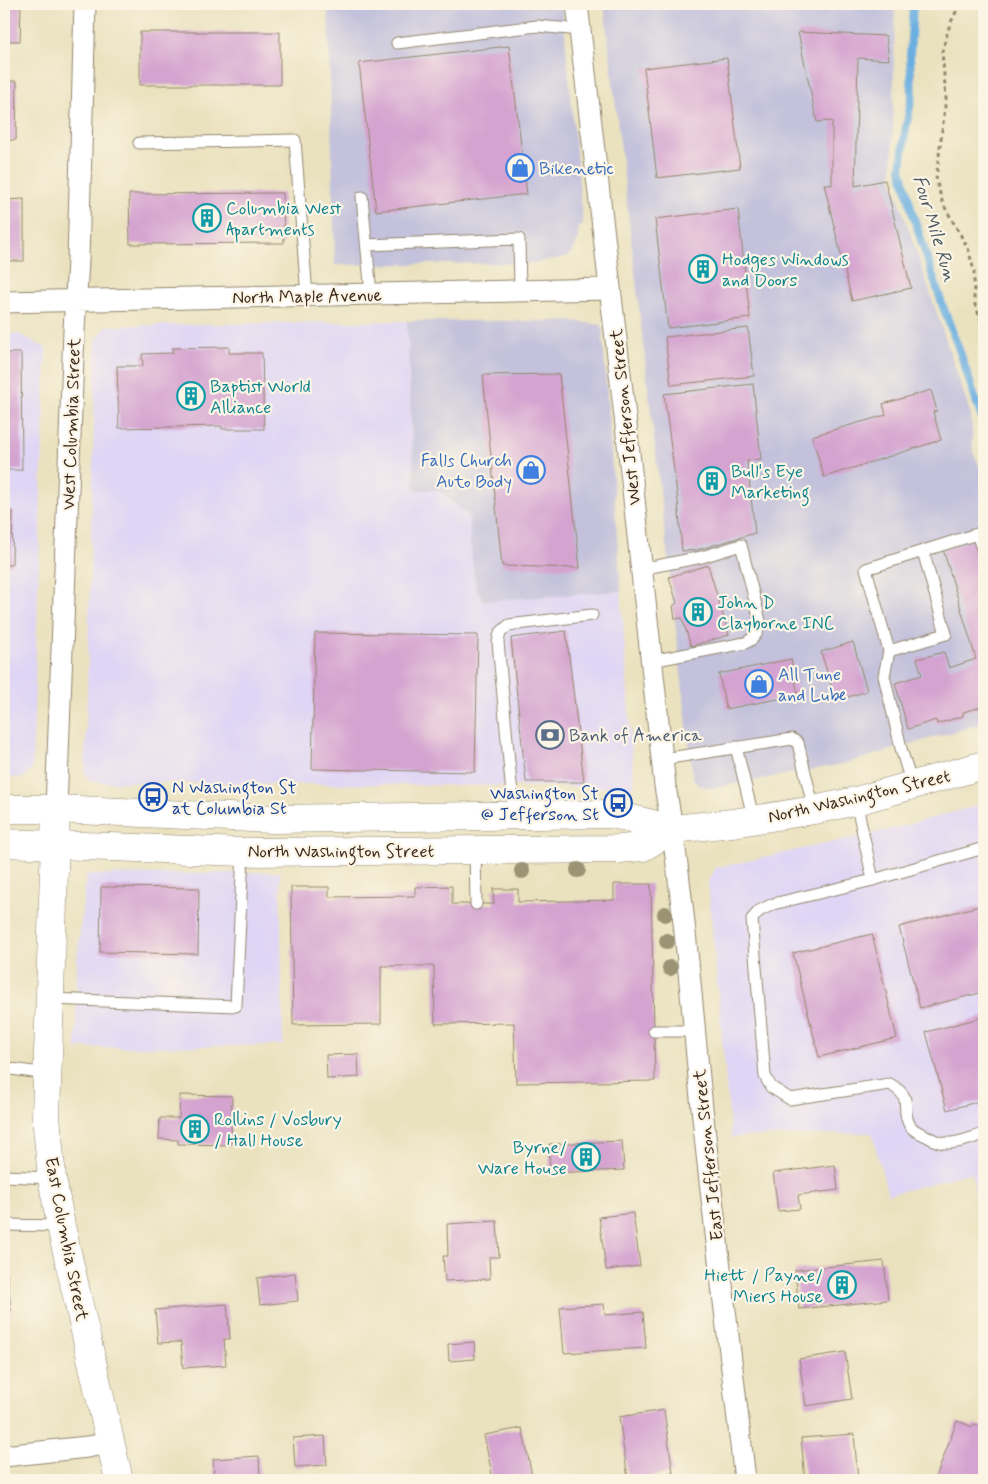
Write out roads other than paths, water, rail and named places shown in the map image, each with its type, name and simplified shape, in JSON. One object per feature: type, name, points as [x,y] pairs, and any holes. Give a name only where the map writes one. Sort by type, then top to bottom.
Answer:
[{"type":"main road","name":"North Washington Street","points":[[4,809],[272,819],[612,814],[673,829],[754,820],[814,810],[984,765]]},
{"type":"main road","name":"West Columbia Street","points":[[55,844],[56,810]]},
{"type":"main road","points":[[514,816],[516,850]]},
{"type":"main road","name":"North Washington Street","points":[[4,843],[244,852],[619,849],[644,847],[673,829]]},
{"type":"main road","name":"East Columbia Street","points":[[55,844],[46,1116],[52,1178],[61,1226],[119,1480]]},
{"type":"street","name":"West Columbia Street","points":[[56,810],[78,260],[85,4]]},
{"type":"street","name":"West Jefferson Street","points":[[577,4],[642,568],[665,786],[673,829]]},
{"type":"street","name":"North Maple Avenue","points":[[4,302],[610,289]]},
{"type":"street","name":"East Jefferson Street","points":[[673,829],[745,1480]]},
{"type":"street","points":[[4,1456],[111,1443]]},
{"type":"lane","points":[[397,42],[537,26],[580,30]]},
{"type":"lane","points":[[139,143],[295,140],[307,296]]},
{"type":"lane","points":[[362,197],[371,294]]},
{"type":"lane","points":[[367,246],[518,239],[520,291]]},
{"type":"lane","points":[[912,785],[884,676],[889,651],[866,569],[977,534],[984,554]]},
{"type":"lane","points":[[642,568],[702,557],[741,545],[760,621],[760,628],[756,635],[745,643],[651,661]]},
{"type":"lane","points":[[889,651],[946,634],[924,551]]},
{"type":"lane","points":[[514,816],[498,642],[500,633],[509,625],[592,615]]},
{"type":"lane","points":[[663,759],[790,738],[796,741],[814,810]]},
{"type":"lane","points":[[736,747],[754,820]]},
{"type":"lane","points":[[856,800],[873,880]]},
{"type":"lane","points":[[984,848],[873,880],[773,904],[759,911],[752,919],[765,1076],[770,1087],[790,1098],[890,1084],[901,1091],[905,1099],[908,1123],[912,1129],[938,1142],[946,1143],[953,1143],[984,1134]]},
{"type":"lane","points":[[475,850],[476,904]]},
{"type":"lane","points":[[50,999],[236,1006],[244,852]]},
{"type":"lane","points":[[654,1031],[694,1031]]},
{"type":"lane","points":[[4,1068],[48,1074]]},
{"type":"lane","points":[[4,1176],[52,1178]]},
{"type":"lane","points":[[4,1225],[61,1226]]},
{"type":"waterway","name":"Four Mile Run","points":[[913,4],[910,55],[912,96],[905,132],[901,169],[913,215],[984,425]]},
{"type":"place","name":"Bikenetic","points":[[520,168]]},
{"type":"place","name":"Columbia West Apartments","points":[[207,218]]},
{"type":"place","name":"Hodges Windows and Doors","points":[[703,269]]},
{"type":"place","name":"Baptist World Alliance","points":[[191,396]]},
{"type":"place","name":"Falls Church Auto Body","points":[[531,470]]},
{"type":"place","name":"Bull's Eye Marketing","points":[[712,481]]},
{"type":"place","name":"John D Clayborne INC","points":[[698,612]]},
{"type":"place","name":"All Tune and Lube","points":[[759,684]]},
{"type":"place","name":"Bank of America","points":[[550,735]]},
{"type":"place","name":"N Washington St at Columbia St","points":[[153,797]]},
{"type":"place","name":"Washington St @ Jefferson St","points":[[618,803]]},
{"type":"place","name":"Rollins / Vosbury / Hall House","points":[[195,1129]]},
{"type":"place","name":"Byrne/ Ware House","points":[[586,1157]]},
{"type":"place","name":"Hiett / Payne/ Miers House","points":[[842,1285]]}]
